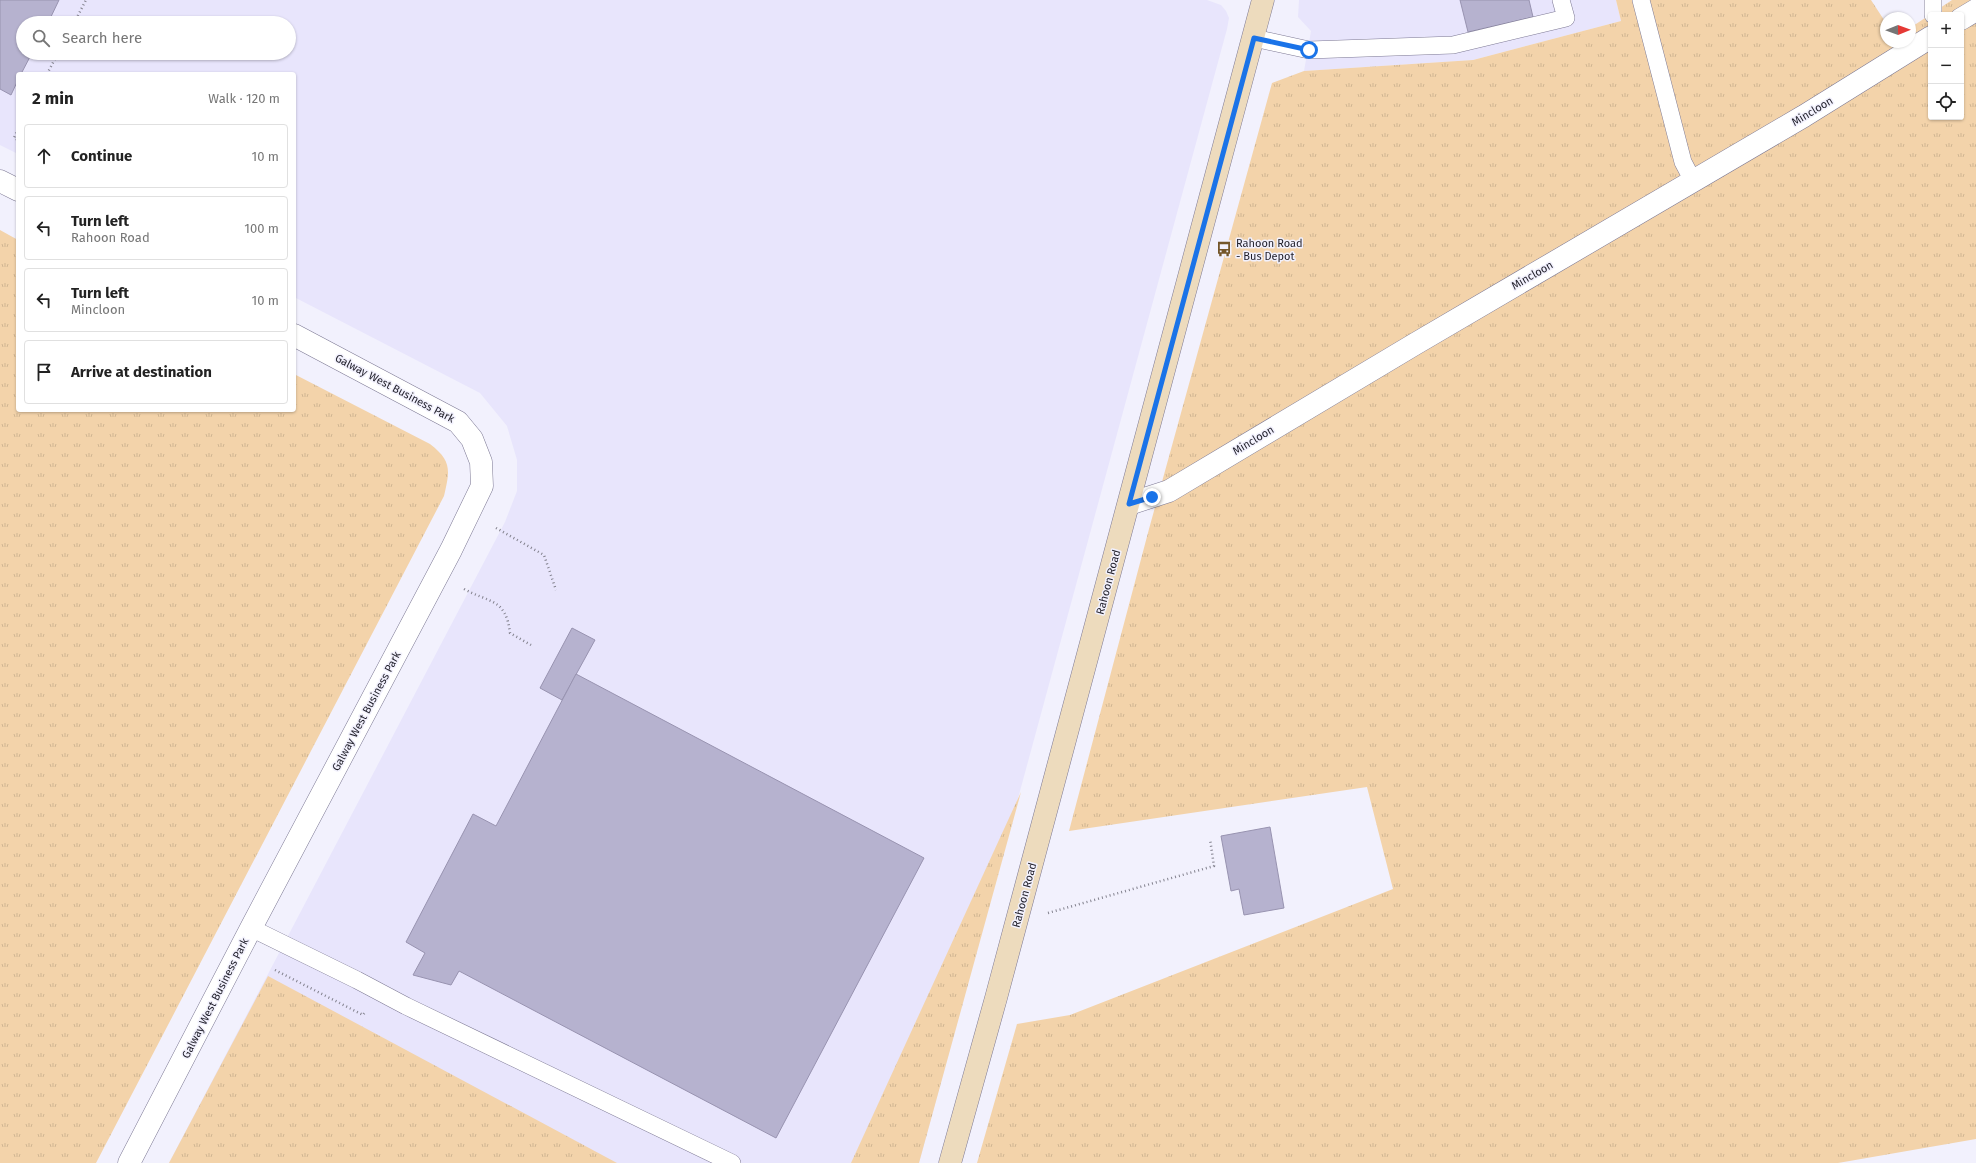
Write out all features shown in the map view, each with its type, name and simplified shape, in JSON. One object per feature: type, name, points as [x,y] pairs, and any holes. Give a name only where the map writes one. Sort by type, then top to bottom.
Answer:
[{"type":"street","name":"Rahoon Road","points":[[950,1163],[1129,504],[1263,0]]},
{"type":"street","points":[[1964,17],[1976,10]]},
{"type":"street","name":"Mincloon","points":[[1129,504],[1169,491],[1408,348],[1804,116],[1928,39]]},
{"type":"street","points":[[0,181],[16,189]]},
{"type":"street","name":"Galway West Business Park","points":[[129,1163],[251,928],[451,550],[482,486],[481,462],[472,439],[458,422],[296,336]]},
{"type":"lane","points":[[1254,38],[1309,50],[1453,45],[1566,18],[1561,0]]},
{"type":"lane","points":[[1641,0],[1683,162],[1693,181]]},
{"type":"lane","points":[[1933,12],[1934,0]]},
{"type":"lane","points":[[251,928],[406,1006],[732,1163]]},
{"type":"path","points":[[78,16],[86,0]]},
{"type":"path","points":[[48,72],[54,60]]},
{"type":"path","points":[[496,528],[544,555],[556,590]]},
{"type":"path","points":[[464,589],[497,603],[504,611],[510,633],[531,645]]},
{"type":"path","points":[[1047,913],[1214,866],[1210,839]]},
{"type":"shaded area","points":[[0,0],[1207,0],[1221,5],[1229,18],[1227,29],[919,1163],[169,1163],[505,522],[517,491],[517,460],[507,426],[480,393],[296,298],[296,72],[16,72],[16,153],[0,145]]},
{"type":"shaded area","points":[[1299,0],[1616,0],[1621,21],[1473,60],[1304,71],[1311,31],[1298,17]]},
{"type":"green space","points":[[1616,0],[1871,0],[1880,14],[1880,48],[1916,48],[1916,24],[1928,16],[1928,120],[1964,120],[1964,12],[1934,12],[1952,0],[1976,0],[1976,1139],[1838,1163],[977,1163],[1017,1024],[1070,1015],[1393,889],[1367,787],[1069,831],[1149,529],[1272,83],[1304,71],[1473,60],[1621,21]]},
{"type":"green space","points":[[0,230],[16,239],[16,412],[296,412],[296,375],[430,444],[446,461],[448,473],[444,496],[96,1163],[0,1163]]},
{"type":"green space","points":[[1021,792],[919,1163],[851,1163]]},
{"type":"green space","points":[[268,976],[617,1163],[169,1163]]},
{"type":"building","points":[[0,0],[59,0],[51,16],[16,16],[16,60],[28,60],[22,72],[16,72],[16,84],[11,95],[0,89]]},
{"type":"building","points":[[1460,0],[1529,0],[1533,17],[1468,32]]},
{"type":"building","points":[[572,628],[595,640],[562,700],[540,688]]},
{"type":"building","points":[[576,674],[924,858],[776,1138],[459,971],[451,985],[413,975],[425,953],[406,942],[473,814],[496,826]]},
{"type":"building","points":[[1270,827],[1284,908],[1244,915],[1239,889],[1231,891],[1221,836]]},
{"type":"place","name":"Rahoon Road - Bus Depot","points":[[1224,249]]},
{"type":"route","points":[[1152,497],[1129,504],[1254,38],[1309,50]]}]
